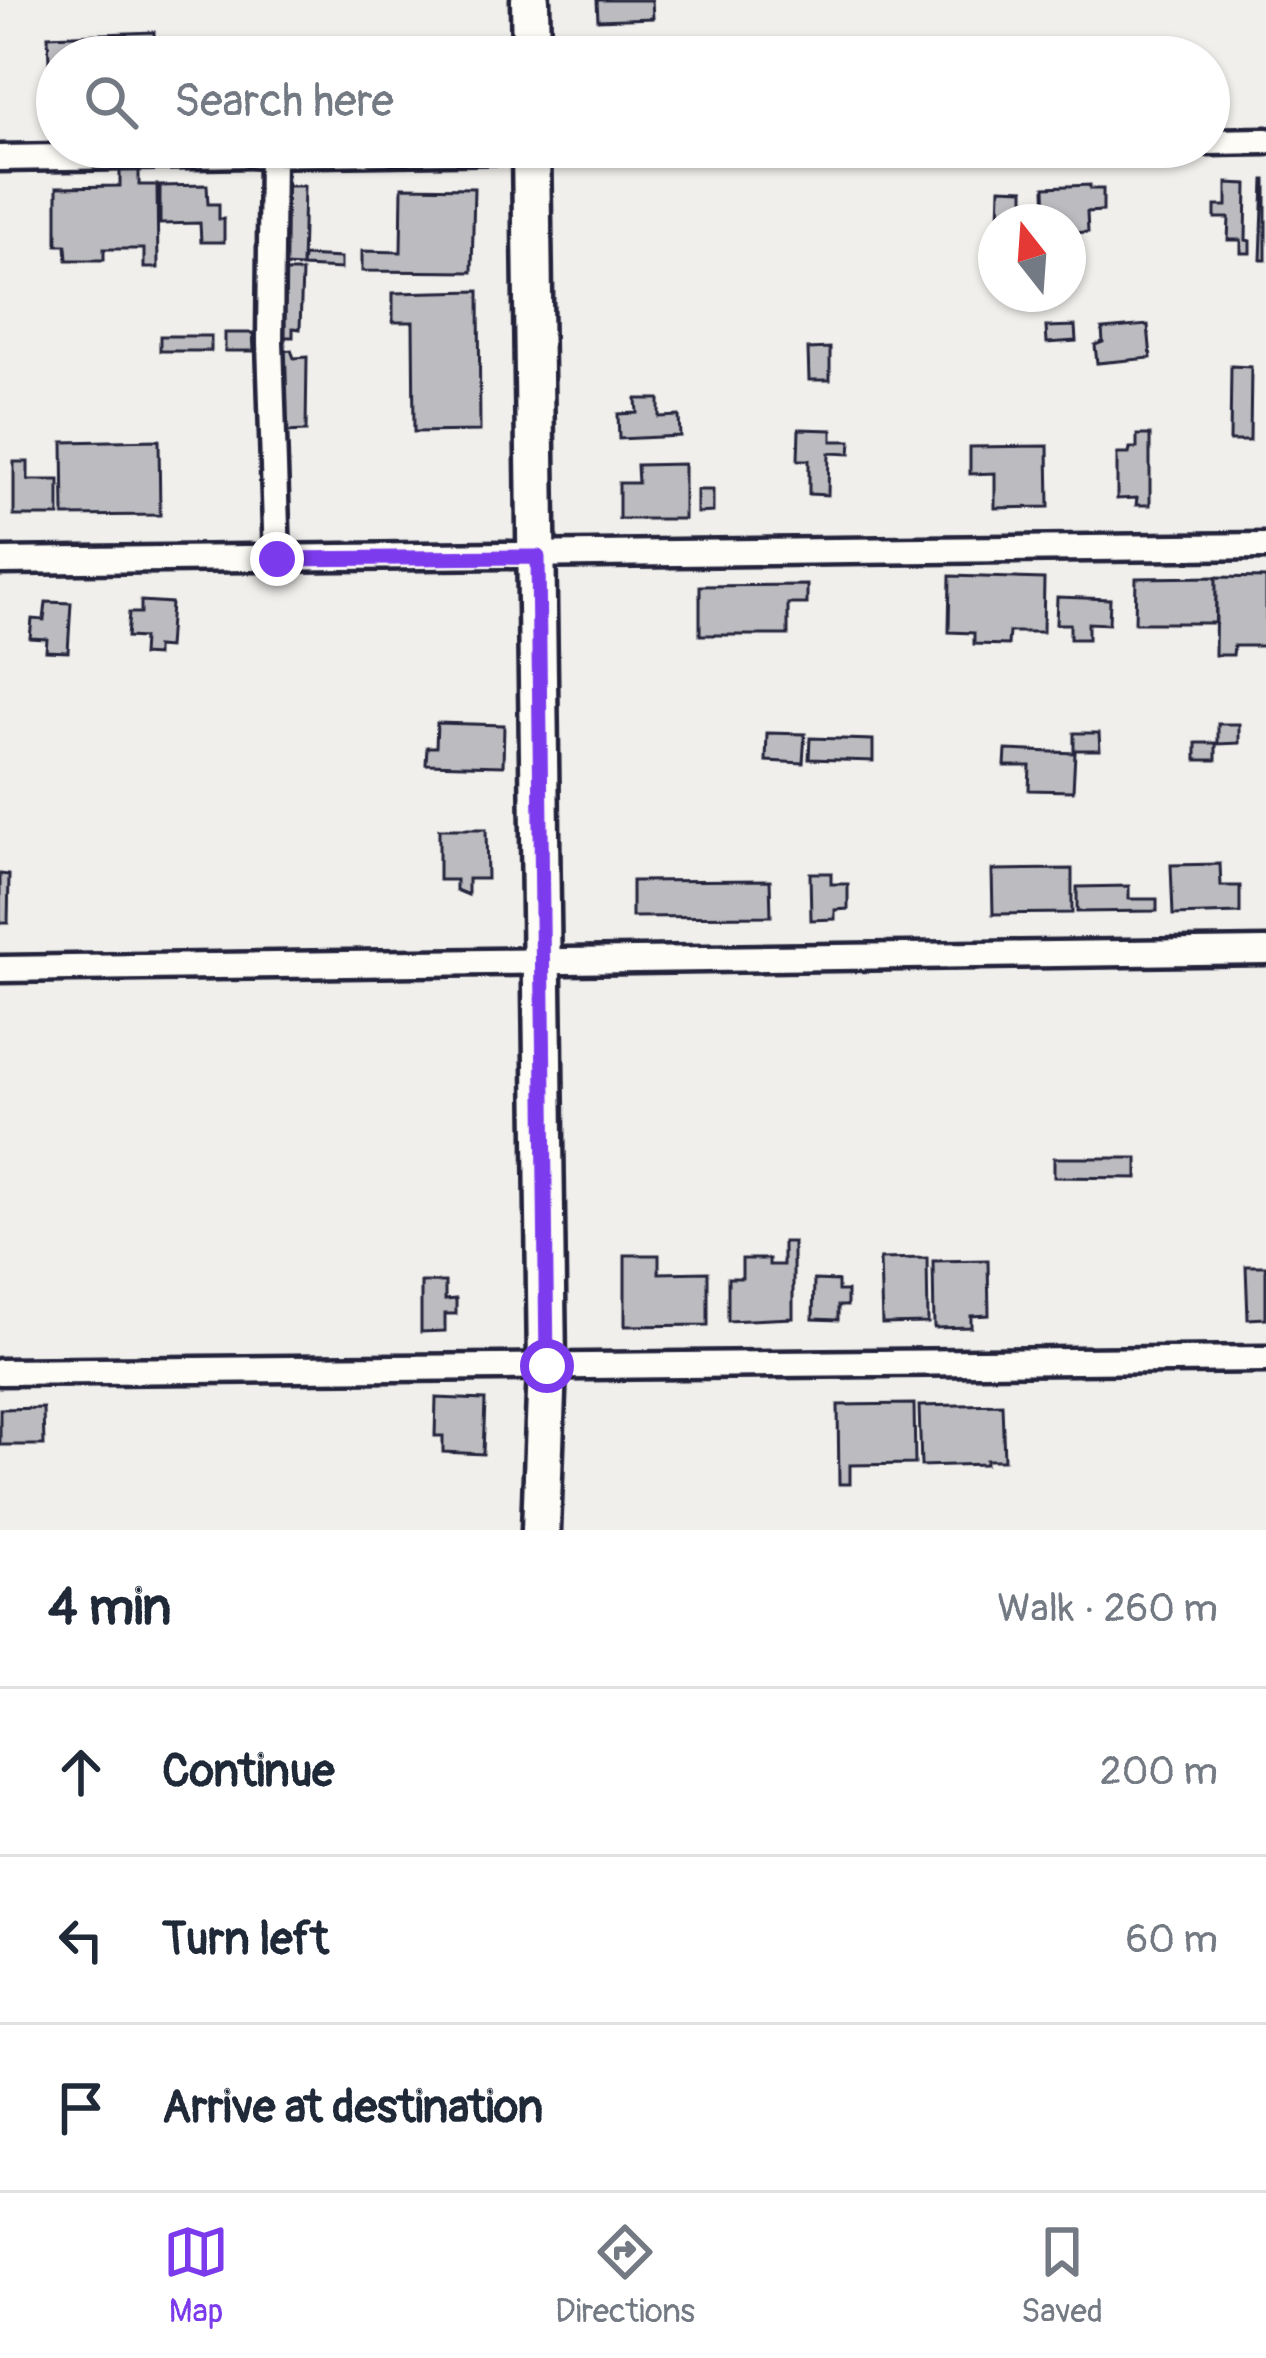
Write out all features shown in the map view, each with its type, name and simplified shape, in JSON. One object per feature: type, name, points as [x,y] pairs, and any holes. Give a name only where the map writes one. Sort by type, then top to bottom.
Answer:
[{"type":"street","points":[[530,0],[531,36]]},
{"type":"street","points":[[1230,142],[1266,141]]},
{"type":"street","points":[[0,158],[36,157]]},
{"type":"street","points":[[272,168],[270,342],[277,559]]},
{"type":"street","points":[[531,168],[547,1366],[542,1530]]},
{"type":"street","points":[[0,561],[1266,546]]},
{"type":"street","points":[[0,968],[1266,951]]},
{"type":"street","points":[[0,1372],[1266,1359]]},
{"type":"building","points":[[597,0],[652,0],[653,18],[598,20]]},
{"type":"building","points":[[154,32],[154,36],[48,36]]},
{"type":"building","points":[[139,168],[139,185],[157,185],[158,268],[144,268],[144,249],[104,249],[104,260],[67,260],[66,245],[57,245],[57,187],[120,186],[120,169]]},
{"type":"building","points":[[1264,180],[1266,260],[1261,260]]},
{"type":"building","points":[[1227,183],[1247,184],[1250,253],[1241,253],[1241,240],[1228,240],[1229,218],[1215,218],[1215,206],[1227,206]]},
{"type":"building","points":[[207,185],[208,204],[219,204],[219,219],[224,219],[224,242],[201,242],[200,223],[160,224],[160,186]]},
{"type":"building","points":[[286,186],[304,186],[302,267],[284,266]]},
{"type":"building","points":[[402,187],[474,188],[472,272],[362,271],[362,251],[401,252]]},
{"type":"building","points":[[1045,187],[1103,189],[1103,211],[1087,212],[1086,232],[1086,204],[1045,204]]},
{"type":"building","points":[[1000,188],[1024,189],[1024,204],[1000,204]]},
{"type":"building","points":[[303,256],[341,258],[341,269],[302,267]]},
{"type":"building","points":[[285,272],[302,272],[300,329],[293,328],[293,337],[284,337]]},
{"type":"building","points":[[479,291],[480,431],[414,432],[413,322],[393,322],[393,293]]},
{"type":"building","points":[[1148,325],[1151,358],[1097,363],[1095,345],[1103,342],[1102,329]]},
{"type":"building","points":[[1075,326],[1076,341],[1047,343],[1046,327]]},
{"type":"building","points":[[225,333],[253,333],[254,351],[225,351]]},
{"type":"building","points":[[160,336],[211,336],[211,351],[160,351]]},
{"type":"building","points":[[830,348],[830,380],[809,380],[808,349]]},
{"type":"building","points":[[291,350],[294,358],[307,357],[306,431],[285,432],[282,351]]},
{"type":"building","points":[[1231,366],[1251,367],[1250,441],[1230,441]]},
{"type":"building","points":[[636,399],[659,399],[659,417],[679,416],[680,436],[619,439],[618,414],[637,413]]},
{"type":"building","points":[[799,429],[832,430],[832,441],[851,441],[850,454],[829,453],[828,495],[809,494],[809,460],[798,460]]},
{"type":"building","points":[[1137,435],[1150,435],[1150,505],[1136,505],[1137,498],[1117,499],[1117,454],[1137,448]]},
{"type":"building","points":[[159,440],[160,515],[64,516],[63,442]]},
{"type":"building","points":[[1048,446],[1049,507],[995,508],[995,473],[970,474],[970,447]]},
{"type":"building","points":[[14,462],[28,462],[28,480],[59,480],[59,516],[14,516]]},
{"type":"building","points":[[684,464],[684,519],[619,519],[619,483],[638,483],[637,465]]},
{"type":"building","points":[[697,490],[713,490],[713,512],[697,513]]},
{"type":"building","points":[[950,576],[1044,579],[1043,632],[1009,632],[1008,645],[974,644],[974,633],[949,632]]},
{"type":"building","points":[[1216,577],[1266,578],[1266,646],[1234,646],[1233,655],[1215,655]]},
{"type":"building","points":[[1216,577],[1216,623],[1135,623],[1136,578]]},
{"type":"building","points":[[807,585],[807,604],[788,604],[788,635],[700,635],[700,586]]},
{"type":"building","points":[[1057,597],[1110,599],[1109,624],[1088,623],[1088,639],[1070,639],[1070,624],[1056,624]]},
{"type":"building","points":[[141,601],[171,603],[168,648],[156,647],[156,656],[142,655],[143,638],[127,637],[129,613],[141,613]]},
{"type":"building","points":[[46,602],[71,603],[68,652],[46,651],[47,639],[30,638],[32,619],[44,620]]},
{"type":"building","points":[[437,723],[504,725],[503,766],[426,764],[427,747],[436,747]]},
{"type":"building","points":[[1218,724],[1239,724],[1239,743],[1218,744]]},
{"type":"building","points":[[767,733],[805,734],[803,763],[766,761]]},
{"type":"building","points":[[1074,733],[1099,733],[1100,750],[1074,750]]},
{"type":"building","points":[[810,738],[873,740],[873,761],[809,759]]},
{"type":"building","points":[[1196,743],[1216,743],[1216,760],[1196,760]]},
{"type":"building","points":[[1006,750],[1075,753],[1073,791],[1029,790],[1030,766],[1005,766]]},
{"type":"building","points":[[439,829],[486,829],[487,879],[468,879],[468,895],[456,890],[456,880],[439,880]]},
{"type":"building","points":[[1220,864],[1221,886],[1240,886],[1240,913],[1173,915],[1171,865]]},
{"type":"building","points":[[1072,869],[1072,913],[993,914],[992,870]]},
{"type":"building","points":[[810,873],[831,873],[831,884],[848,884],[848,909],[835,910],[835,919],[811,920]]},
{"type":"building","points":[[0,874],[9,875],[8,923],[0,923]]},
{"type":"building","points":[[770,880],[771,916],[632,917],[632,881]]},
{"type":"building","points":[[1129,886],[1129,899],[1157,899],[1157,911],[1077,912],[1077,887]]},
{"type":"building","points":[[1054,1158],[1137,1158],[1137,1178],[1054,1177]]},
{"type":"building","points":[[783,1242],[793,1242],[793,1318],[728,1321],[728,1278],[742,1278],[742,1259],[769,1259],[769,1265],[783,1265]]},
{"type":"building","points":[[625,1255],[659,1255],[659,1273],[708,1272],[708,1325],[625,1326]]},
{"type":"building","points":[[927,1258],[928,1323],[882,1324],[880,1259]]},
{"type":"building","points":[[988,1260],[989,1315],[971,1316],[971,1327],[934,1328],[933,1261]]},
{"type":"building","points":[[1246,1266],[1266,1266],[1266,1318],[1248,1319]]},
{"type":"building","points":[[814,1280],[838,1281],[838,1291],[847,1291],[847,1306],[838,1306],[838,1320],[813,1319]]},
{"type":"building","points":[[421,1282],[445,1282],[445,1300],[456,1299],[456,1314],[445,1314],[445,1331],[421,1332]]},
{"type":"building","points":[[436,1398],[485,1400],[483,1454],[443,1452],[443,1436],[435,1436]]},
{"type":"building","points":[[914,1404],[915,1464],[850,1465],[850,1484],[839,1484],[838,1405]]},
{"type":"building","points":[[1002,1404],[1004,1460],[921,1466],[919,1406]]},
{"type":"building","points":[[43,1408],[44,1445],[0,1445],[0,1409]]},
{"type":"route","points":[[277,559],[538,557],[547,1366]]}]
